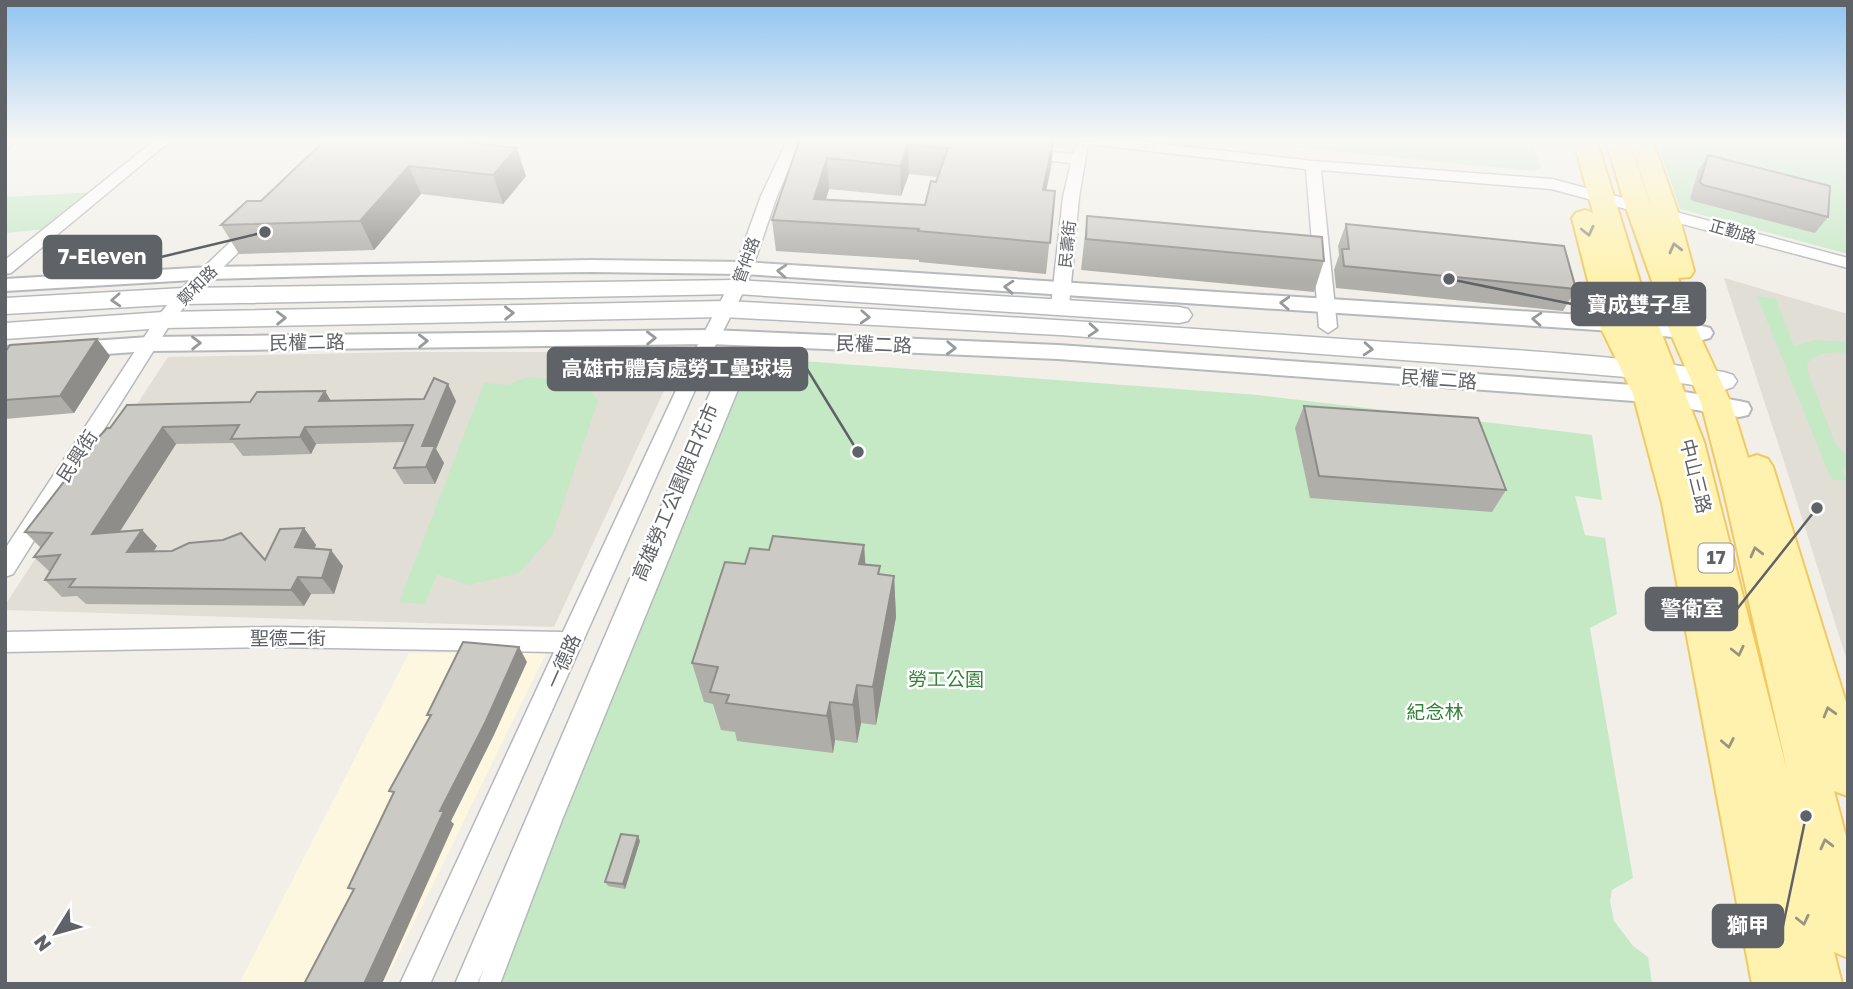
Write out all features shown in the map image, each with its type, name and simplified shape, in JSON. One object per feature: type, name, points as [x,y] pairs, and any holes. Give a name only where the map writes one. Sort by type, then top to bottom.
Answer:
[{"type":"main road","name":"中山三路","points":[[1586,187],[1631,298],[1677,364],[1744,505],[1848,934]]},
{"type":"main road","name":"中山三路","points":[[1589,187],[1589,193]]},
{"type":"main road","name":"中山三路","points":[[1640,187],[1651,209]]},
{"type":"main road","name":"中山三路","points":[[1648,187],[1688,442],[1818,984]]},
{"type":"main road","points":[[5,306],[184,296],[741,277],[1328,316],[1677,364]]},
{"type":"main road","name":"民權二路","points":[[5,331],[164,320],[724,309],[1677,364]]},
{"type":"main road","name":"中山三路","points":[[1677,364],[1848,777]]},
{"type":"main road","name":"中山三路","points":[[1677,364],[1679,503],[1776,984]]},
{"type":"street","points":[[5,269],[106,187]]},
{"type":"street","name":"管仲路","points":[[710,337],[741,277],[773,187]]},
{"type":"street","name":"民壽街","points":[[1061,298],[1075,187]]},
{"type":"street","points":[[1315,187],[1328,316]]},
{"type":"street","name":"正勤路","points":[[1561,187],[1848,263]]},
{"type":"street","name":"鄭和路","points":[[149,344],[184,296],[266,216]]},
{"type":"street","points":[[5,285],[210,273],[591,266],[741,277]]},
{"type":"street","name":"民權二路","points":[[5,354],[149,344],[710,337],[1058,352],[1677,364]]},
{"type":"street","name":"一德路","points":[[415,984],[710,337]]},
{"type":"street","name":"民興街","points":[[5,568],[149,344]]},
{"type":"street","name":"高雄勞工公園假日花市","points":[[466,984],[732,358],[743,360],[552,820],[489,984]]},
{"type":"street","name":"聖德二街","points":[[5,642],[276,638],[571,642]]},
{"type":"shaded area","points":[[1724,278],[1848,314],[1848,664],[1790,480]]},
{"type":"shaded area","points":[[404,352],[682,352],[554,627],[5,610],[5,605],[168,357]]},
{"type":"shaded area","points":[[409,653],[546,653],[384,984],[239,984]]},
{"type":"green space","points":[[1673,187],[1848,187],[1848,254],[1680,209]]},
{"type":"green space","points":[[99,192],[54,228],[5,233],[5,197]]},
{"type":"green space","points":[[1757,296],[1776,299],[1794,346],[1815,340],[1848,342],[1848,353],[1821,355],[1807,363],[1835,443],[1848,457],[1848,471],[1841,467],[1848,481],[1831,479]]},
{"type":"green space","name":"勞工公園","points":[[750,357],[1258,395],[1592,435],[1602,500],[1575,496],[1585,535],[1605,538],[1617,614],[1590,628],[1633,878],[1612,890],[1610,901],[1614,921],[1633,946],[1648,957],[1652,984],[483,984]]},
{"type":"green space","points":[[527,377],[585,382],[598,401],[552,536],[519,573],[469,585],[437,574],[425,604],[399,602],[484,383],[508,385]]},
{"type":"building","points":[[276,187],[390,187],[360,221],[221,225],[247,201],[261,201]]},
{"type":"building","points":[[783,187],[818,187],[814,199],[925,205],[929,187],[1044,187],[1043,190],[1055,191],[1050,243],[918,231],[919,229],[772,220]]},
{"type":"building","points":[[1711,187],[1830,187],[1828,217]]},
{"type":"building","points":[[1087,216],[1322,237],[1324,261],[1086,239]]},
{"type":"building","points":[[1346,224],[1564,246],[1576,289],[1344,266],[1342,249],[1349,249]]},
{"type":"building","points":[[97,339],[60,396],[5,400],[5,352],[10,345]]},
{"type":"building","points":[[434,378],[448,384],[422,446],[435,446],[426,467],[394,468],[413,425],[305,427],[300,437],[231,439],[239,425],[163,427],[92,534],[142,530],[127,552],[172,551],[189,543],[223,540],[241,533],[265,560],[280,529],[304,528],[295,547],[331,550],[322,578],[298,577],[291,590],[69,587],[75,579],[45,580],[60,555],[34,557],[52,533],[25,532],[127,405],[250,402],[257,392],[325,391],[319,401],[424,399]]},
{"type":"building","points":[[1304,406],[1478,418],[1506,490],[1319,476]]},
{"type":"building","points":[[773,536],[864,545],[859,564],[880,566],[878,574],[894,576],[873,687],[857,685],[853,705],[830,702],[827,716],[726,703],[729,695],[710,692],[718,667],[692,663],[725,562],[745,564],[750,548],[769,550]]},
{"type":"building","points":[[463,642],[519,647],[486,721],[440,811],[444,811],[364,984],[304,984],[354,889],[348,888],[394,792],[389,791],[431,715],[427,715]]},
{"type":"building","points":[[621,834],[638,836],[623,884],[605,882]]},
{"type":"place","name":"7-Eleven","points":[[265,232]]},
{"type":"place","name":"寶成雙子星","points":[[1449,279]]},
{"type":"place","name":"高雄市體育處勞工壘球場","points":[[858,452]]},
{"type":"place","name":"警衛室","points":[[1817,508]]},
{"type":"place","name":"獅甲","points":[[1806,816]]},
{"type":"park label","name":"紀念林","points":[[1435,712]]}]
